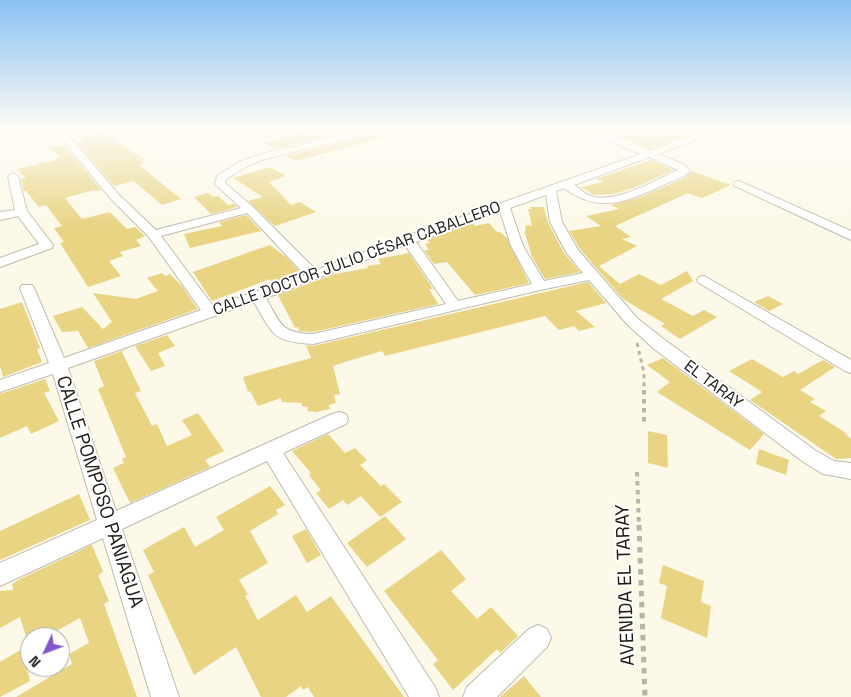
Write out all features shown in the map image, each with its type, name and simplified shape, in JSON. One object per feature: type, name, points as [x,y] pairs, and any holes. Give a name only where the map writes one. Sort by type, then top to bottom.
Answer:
[{"type":"street","points":[[87,163],[115,196],[153,234],[210,312]]},
{"type":"street","points":[[248,163],[230,171],[221,178],[220,184],[249,209],[314,276]]},
{"type":"street","name":"CALLE DOCTOR JULIO CÉSAR CABALLERO","points":[[0,386],[314,276],[408,240],[626,163]]},
{"type":"street","points":[[566,184],[593,200],[619,198],[685,171],[680,166],[671,163]]},
{"type":"street","points":[[0,263],[47,246],[21,212],[13,176]]},
{"type":"street","points":[[739,184],[851,236]]},
{"type":"street","name":"EL TARAY","points":[[550,189],[556,222],[572,252],[632,321],[658,344],[809,456],[830,468],[851,471]]},
{"type":"street","points":[[504,206],[517,246],[540,286]]},
{"type":"street","points":[[153,234],[249,209]]},
{"type":"street","points":[[0,216],[21,212]]},
{"type":"street","points":[[408,240],[454,305]]},
{"type":"street","points":[[256,295],[278,331],[292,338],[313,339],[454,305],[591,276]]},
{"type":"street","points":[[704,280],[851,367]]},
{"type":"street","name":"CALLE POMPOSO PANIAGUA","points":[[27,288],[58,367],[165,697]]},
{"type":"street","points":[[0,575],[339,419]]},
{"type":"street","points":[[270,450],[425,697]]},
{"type":"street","points":[[477,697],[538,638]]},
{"type":"path","points":[[632,321],[644,373],[644,422]]},
{"type":"path","name":"AVENIDA EL TARAY","points":[[637,472],[645,697]]},
{"type":"building","points":[[46,163],[78,163],[101,190],[94,190],[65,198],[82,219],[110,212],[127,229],[135,227],[145,236],[136,240],[141,246],[120,252],[123,256],[109,261],[121,276],[88,287],[60,243],[64,242],[54,228],[62,226],[46,205],[39,207],[24,191],[21,179],[26,178],[17,169]]},
{"type":"building","points":[[94,163],[143,163],[144,164],[139,165],[181,199],[162,205],[134,181],[114,186]]},
{"type":"building","points":[[644,163],[657,163],[674,170],[636,187],[614,194],[594,195],[581,187],[604,182],[596,179]]},
{"type":"building","points":[[270,167],[286,176],[269,182],[291,205],[300,202],[316,212],[275,226],[248,201],[263,197],[233,178]]},
{"type":"building","points":[[692,171],[731,185],[702,198],[688,193],[615,226],[631,237],[622,239],[637,246],[599,266],[620,284],[639,274],[661,285],[687,271],[693,281],[661,299],[693,316],[704,310],[717,317],[680,339],[661,326],[665,324],[623,299],[580,249],[569,231],[601,226],[586,216],[619,209],[610,205],[638,198],[682,179]]},
{"type":"building","points":[[208,193],[213,197],[218,196],[228,205],[234,204],[237,207],[211,214],[194,197]]},
{"type":"building","points":[[530,207],[544,207],[548,223],[564,253],[580,272],[545,279],[532,257],[525,233],[526,225],[532,226],[528,209],[531,209]]},
{"type":"building","points":[[246,215],[261,231],[190,248],[184,234],[222,226],[219,222]]},
{"type":"building","points":[[473,223],[475,226],[489,223],[497,232],[500,232],[507,238],[529,283],[475,295],[447,262],[434,264],[424,250],[429,250],[425,244],[430,243],[427,240]]},
{"type":"building","points":[[270,245],[286,257],[302,274],[272,284],[270,279],[212,301],[193,272]]},
{"type":"building","points":[[409,253],[433,289],[429,289],[438,304],[313,332],[299,331],[298,327],[295,328],[278,295],[335,274],[381,264],[378,259]]},
{"type":"building","points":[[162,273],[165,276],[170,274],[181,285],[198,309],[88,348],[78,331],[62,332],[53,316],[82,307],[103,329],[112,322],[93,293],[136,299],[158,291],[147,278]]},
{"type":"building","points":[[588,282],[606,303],[576,311],[595,327],[579,331],[574,326],[559,330],[545,316],[385,356],[382,351],[348,361],[333,366],[340,394],[334,395],[336,403],[329,405],[330,409],[316,412],[307,411],[308,407],[302,406],[302,403],[282,402],[281,398],[258,406],[250,391],[248,392],[243,377],[311,358],[306,345],[313,346]]},
{"type":"building","points":[[768,296],[783,304],[769,311],[754,302]]},
{"type":"building","points":[[22,302],[40,348],[37,349],[42,362],[3,377],[0,366],[0,309]]},
{"type":"building","points":[[167,335],[175,346],[158,353],[165,366],[151,371],[135,346]]},
{"type":"building","points":[[127,349],[122,352],[141,391],[135,393],[152,426],[157,424],[167,446],[192,435],[182,420],[198,413],[224,451],[205,460],[210,467],[130,503],[113,468],[124,463],[122,459],[126,457],[98,389],[104,386],[94,361]]},
{"type":"building","points":[[663,358],[764,434],[750,450],[657,392],[670,382],[647,365]]},
{"type":"building","points":[[752,359],[783,377],[794,371],[798,374],[823,360],[835,367],[800,390],[815,399],[810,402],[826,411],[819,416],[843,431],[851,439],[851,458],[836,459],[750,400],[762,392],[729,371]]},
{"type":"building","points":[[45,379],[50,391],[44,393],[59,421],[31,434],[27,426],[0,438],[0,394]]},
{"type":"building","points":[[648,431],[667,435],[668,468],[648,463]]},
{"type":"building","points":[[328,434],[345,453],[355,448],[367,460],[360,465],[381,486],[384,484],[402,502],[380,517],[361,496],[347,505],[343,500],[329,509],[316,493],[321,490],[309,475],[311,473],[292,451]]},
{"type":"building","points":[[759,449],[789,460],[786,475],[756,464]]},
{"type":"building","points":[[270,486],[285,505],[276,510],[278,514],[250,531],[268,563],[239,580],[248,594],[245,596],[258,620],[296,595],[307,612],[331,596],[404,697],[314,697],[308,687],[303,690],[301,686],[286,697],[261,697],[236,647],[194,675],[148,575],[154,572],[143,550],[184,527],[195,547],[224,530],[216,517]]},
{"type":"building","points":[[79,494],[90,520],[0,560],[0,531]]},
{"type":"building","points":[[385,516],[406,539],[367,567],[347,543]]},
{"type":"building","points":[[306,529],[321,555],[307,563],[292,536]]},
{"type":"building","points":[[92,545],[103,572],[98,575],[109,601],[104,604],[137,697],[16,697],[50,677],[70,677],[70,665],[72,664],[70,653],[89,643],[80,618],[64,627],[23,627],[20,617],[0,628],[0,591],[13,590],[12,584]]},
{"type":"building","points":[[441,550],[466,579],[451,591],[477,619],[491,607],[518,636],[500,653],[497,649],[453,690],[433,664],[438,660],[384,591]]},
{"type":"building","points":[[663,565],[704,581],[701,602],[711,606],[707,638],[661,618],[667,586],[659,583]]},
{"type":"building","points":[[20,650],[20,677],[29,677],[30,681],[0,697],[0,662]]},
{"type":"building","points":[[524,676],[541,697],[500,697]]}]
